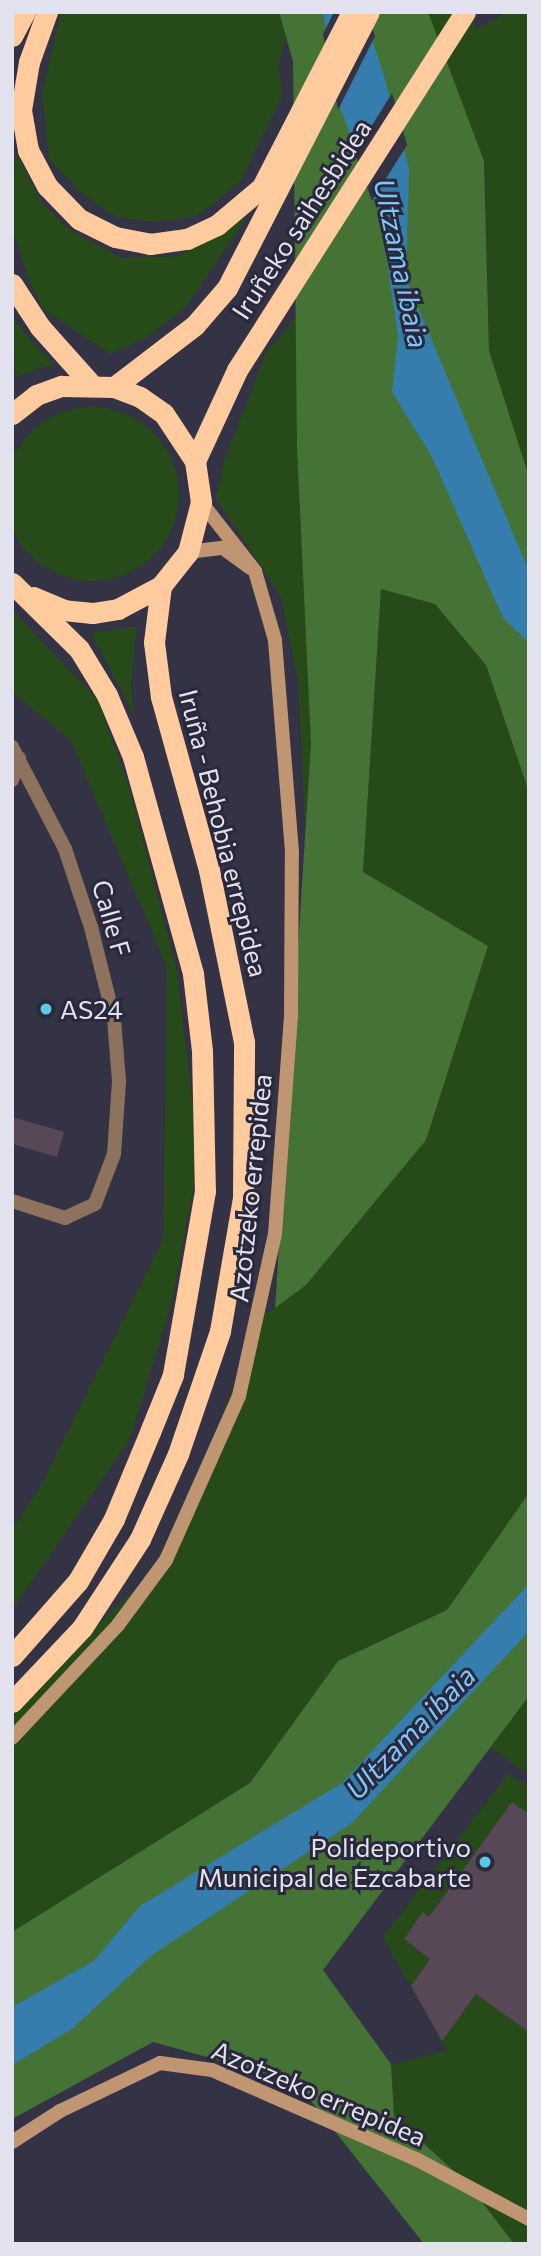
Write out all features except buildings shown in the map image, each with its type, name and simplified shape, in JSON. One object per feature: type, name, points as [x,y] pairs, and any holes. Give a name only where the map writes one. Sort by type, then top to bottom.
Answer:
[{"type":"highway","points":[[12,36],[25,12]]},
{"type":"highway","points":[[12,82],[31,12]]},
{"type":"highway","points":[[47,12],[29,62],[21,110],[28,150],[47,186],[79,219],[115,237],[150,244],[187,239],[217,225],[279,175],[352,12]]},
{"type":"highway","name":"Iruñeko saihesbidea","points":[[114,387],[195,325],[227,288],[279,175],[369,12]]},
{"type":"highway","name":"Iruñeko saihesbidea","points":[[195,461],[237,370],[465,12]]},
{"type":"highway","points":[[12,284],[40,327],[91,384]]},
{"type":"highway","points":[[12,414],[36,395],[91,384],[114,387],[164,414],[195,461],[201,502],[188,552],[161,586],[118,609],[92,613],[64,610],[16,587]]},
{"type":"highway","name":"Iruña - Behobia errepidea","points":[[12,1702],[82,1628],[140,1539],[178,1454],[220,1331],[243,1198],[244,1042],[209,870],[161,697],[154,642],[161,586]]},
{"type":"highway","points":[[12,1656],[78,1581],[114,1519],[173,1375],[205,1191],[202,1051],[193,974],[133,757],[107,695],[79,649],[16,587]]},
{"type":"highway","points":[[12,1646],[56,1607]]},
{"type":"street","name":"Azotzeko errepidea","points":[[12,1738],[118,1625],[166,1560],[239,1396],[260,1318],[275,1234],[291,1017],[292,852],[275,640],[255,571],[201,502]]},
{"type":"street","points":[[188,552],[223,548],[255,571]]},
{"type":"street","points":[[12,780],[15,752]]},
{"type":"street","name":"Calle F","points":[[12,1201],[65,1219],[95,1204],[114,1154],[119,1081],[114,1019],[65,849],[15,752]]},
{"type":"street","name":"Azotzeko errepidea","points":[[12,2142],[60,2110],[160,2063],[212,2070],[416,2160],[529,2219]]},
{"type":"green space","points":[[61,12],[279,12],[286,36],[279,62],[282,96],[240,182],[197,216],[154,222],[116,217],[81,193],[49,159],[42,94]]},
{"type":"green space","points":[[279,12],[428,12],[484,161],[489,351],[529,477],[529,792],[486,665],[435,604],[381,589],[363,872],[488,946],[426,1140],[306,1285],[275,1308],[311,743],[297,447],[293,61]]},
{"type":"green space","points":[[427,12],[461,12],[478,29],[506,12],[529,12],[529,481],[489,351],[485,169]]},
{"type":"green space","points":[[15,150],[42,203],[71,231],[122,258],[179,256],[247,217],[185,308],[146,338],[110,354],[43,309],[29,280],[12,227]]},
{"type":"green space","points":[[12,317],[32,342],[54,364],[16,377]]},
{"type":"green space","points":[[296,318],[311,743],[305,827],[298,681],[281,597],[216,498],[225,458],[267,351]]},
{"type":"green space","points":[[92,407],[125,413],[154,432],[173,461],[179,494],[173,527],[154,556],[125,575],[92,581],[59,575],[30,556],[11,527],[5,494],[11,461],[30,432],[59,413]]},
{"type":"green space","points":[[381,589],[435,604],[486,665],[529,792],[529,1493],[447,1610],[338,1661],[250,1783],[12,1932],[12,1707],[166,1560],[260,1318],[306,1285],[488,946],[363,872]]},
{"type":"green space","points":[[12,610],[98,700],[130,790],[177,971],[199,1157],[172,1301],[130,1439],[12,1610],[12,1530],[43,1482],[163,1239],[167,967],[71,741],[12,692]]},
{"type":"green space","points":[[137,626],[131,686],[134,715],[91,633]]},
{"type":"green space","points":[[529,1493],[529,1696],[323,1970],[391,2064],[394,2116],[470,2186],[514,2244],[424,2244],[296,2082],[153,2042],[12,2119],[12,1932],[250,1783],[338,1661],[447,1610]]},
{"type":"green space","points":[[529,1696],[529,1775],[490,1748]]},
{"type":"green space","points":[[508,1774],[529,1786],[529,2244],[514,2244],[470,2186],[394,2116],[391,2064],[447,2051],[383,1937]]},
{"type":"water","name":"Ultzama ibaia","points":[[323,12],[363,12],[383,72],[409,168],[406,279],[529,571],[529,643],[503,618],[431,455],[392,392],[398,336],[380,213],[339,105]]},
{"type":"water","name":"Ultzama ibaia","points":[[529,1584],[529,1631],[352,1823],[152,1955],[72,2029],[12,2065],[12,2007],[94,1961],[140,1906],[342,1783]]},
{"type":"pier","points":[[334,12],[367,12],[375,36],[338,110],[323,34]]},
{"type":"pier","points":[[392,93],[407,145],[372,201],[355,153]]},
{"type":"place","name":"AS24","points":[[46,1009]]},
{"type":"place","name":"Polideportivo Municipal de Ezcabarte","points":[[485,1862]]}]
